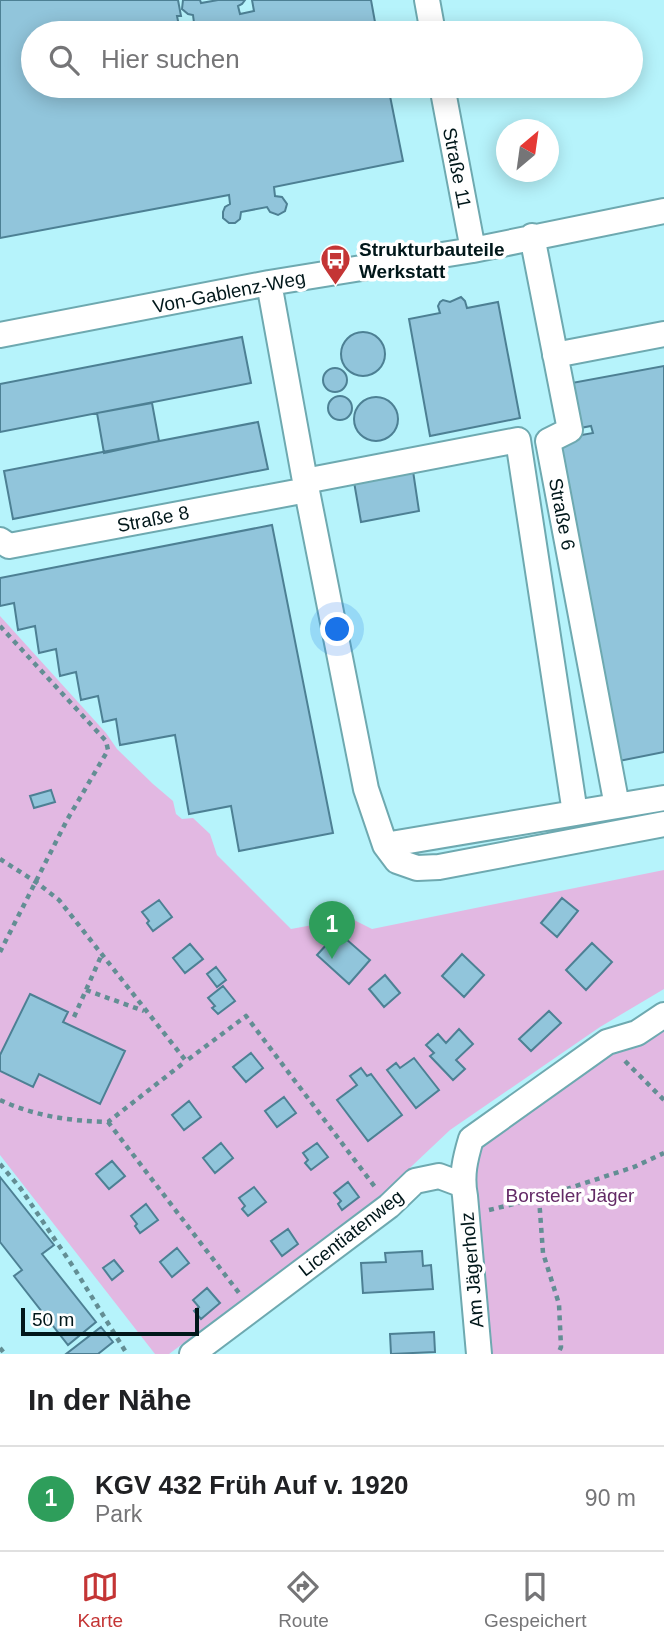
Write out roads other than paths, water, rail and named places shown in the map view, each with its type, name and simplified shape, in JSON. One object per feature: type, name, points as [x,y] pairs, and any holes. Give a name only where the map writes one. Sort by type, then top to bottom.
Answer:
[{"type":"street","points":[[427,0],[431,21]]},
{"type":"street","name":"Straße 11","points":[[444,98],[473,250]]},
{"type":"street","name":"Von-Gablenz-Weg","points":[[0,335],[269,283],[473,250],[664,211]]},
{"type":"street","name":"Straße 6","points":[[532,236],[570,430],[548,441],[617,806]]},
{"type":"street","points":[[269,283],[366,789],[385,845],[397,861],[417,868],[439,867],[664,824]]},
{"type":"street","points":[[555,355],[664,334]]},
{"type":"street","name":"Straße 8","points":[[0,540],[9,546],[518,440],[575,813]]},
{"type":"street","points":[[385,845],[664,798]]},
{"type":"street","points":[[463,1185],[464,1160],[471,1139],[607,1042],[637,1033],[664,1015]]},
{"type":"street","name":"Licentiatenweg","points":[[192,1354],[389,1206],[415,1181],[439,1176],[463,1185]]},
{"type":"street","name":"Am Jägerholz","points":[[463,1185],[479,1354]]},
{"type":"place","name":"Strukturbauteile Werkstatt","points":[[336,287]]},
{"type":"place","name":"KGV 432 Früh Auf v. 1920","points":[[332,959]]},
{"type":"park label","name":"Borsteler Jäger","points":[[570,1195]]}]
